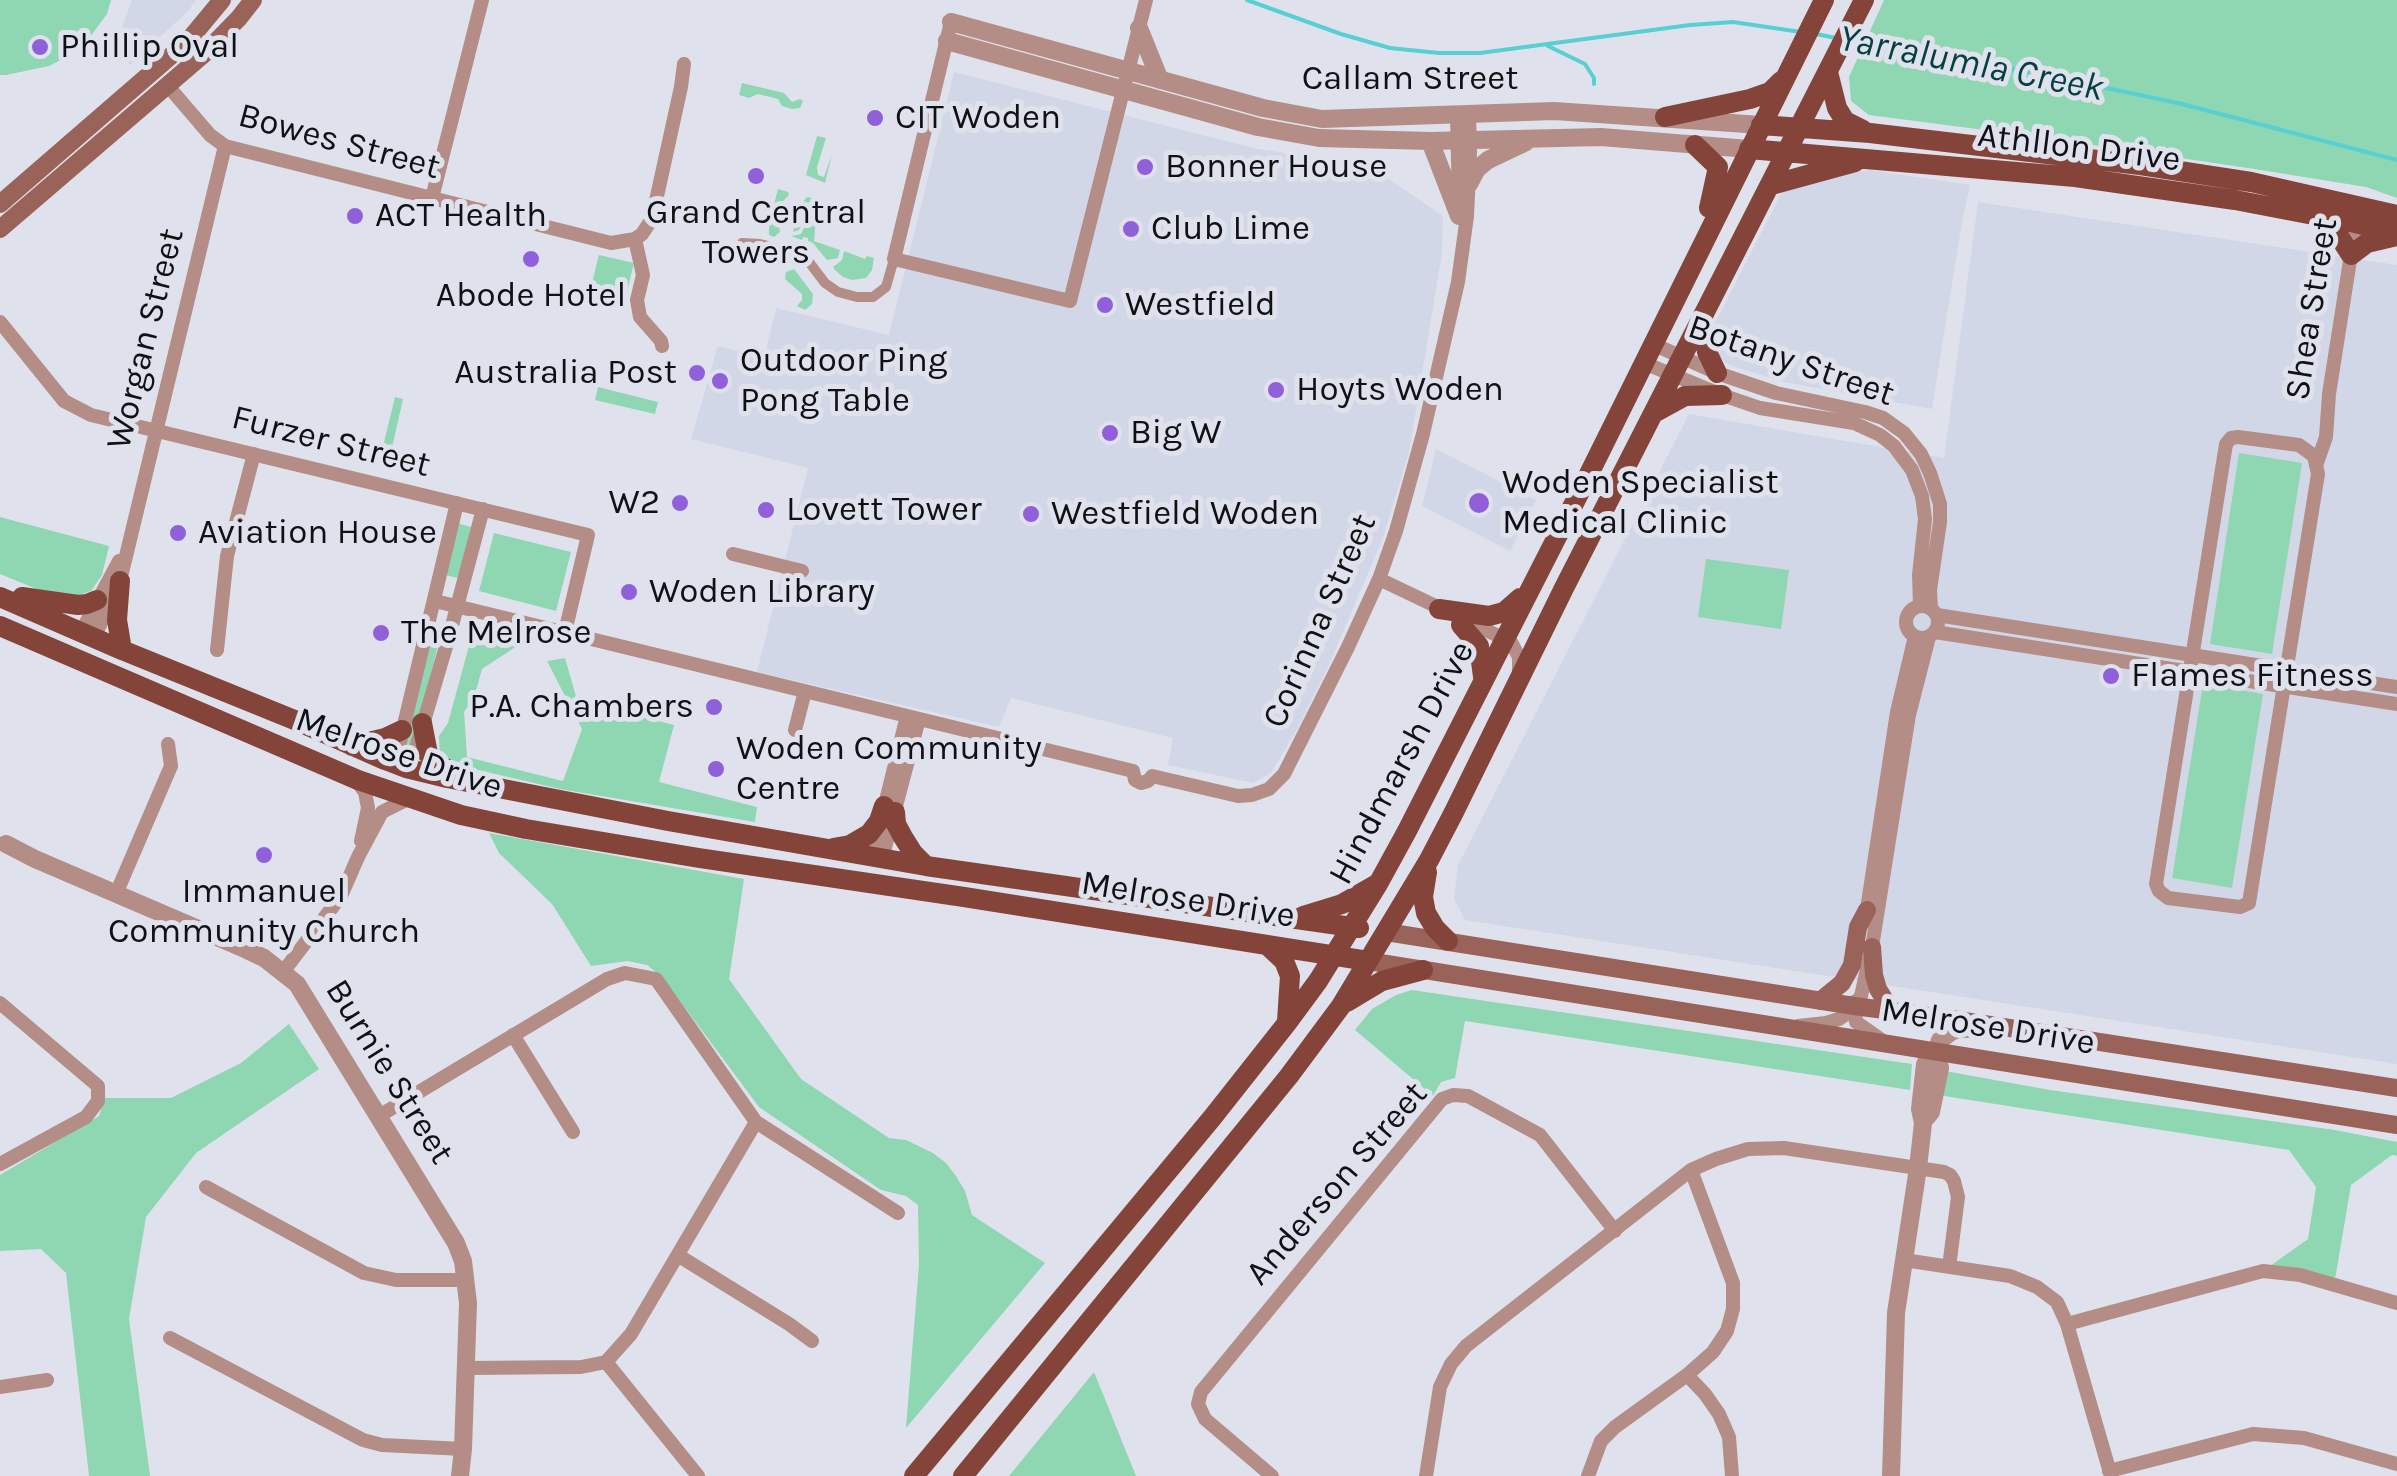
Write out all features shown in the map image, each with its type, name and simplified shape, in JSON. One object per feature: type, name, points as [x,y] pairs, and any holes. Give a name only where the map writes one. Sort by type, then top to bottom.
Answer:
[{"type":"main road","points":[[0,204],[188,42],[222,0]]},
{"type":"main road","points":[[0,229],[204,54],[253,0]]},
{"type":"main road","name":"Hindmarsh Drive","points":[[963,1476],[1289,1076],[1341,1006],[1429,860],[1518,680],[1514,644],[1528,590],[1822,4]]},
{"type":"main road","name":"Hindmarsh Drive","points":[[914,1476],[1212,1118],[1287,1023],[1333,956],[1407,831],[1483,679],[1514,644],[1654,414],[1860,8]]},
{"type":"main road","points":[[1666,117],[1770,92],[1791,65]]},
{"type":"main road","points":[[1831,66],[1838,108],[1845,120],[1870,133]]},
{"type":"main road","points":[[155,70],[168,86]]},
{"type":"main road","name":"Athllon Drive","points":[[1761,126],[1870,133],[2251,182],[2357,214],[2397,234]]},
{"type":"main road","points":[[1693,263],[1718,167],[1695,145]]},
{"type":"main road","name":"Athllon Drive","points":[[1750,148],[2075,177],[2327,218],[2397,215]]},
{"type":"main road","points":[[1771,185],[1867,158]]},
{"type":"main road","points":[[2327,218],[2351,255],[2366,244],[2397,234]]},
{"type":"main road","points":[[1701,320],[1704,342],[1717,373]]},
{"type":"main road","points":[[1654,414],[1685,396],[1722,396]]},
{"type":"main road","points":[[120,581],[117,620],[122,650]]},
{"type":"main road","points":[[1439,609],[1489,616],[1504,612],[1528,590]]},
{"type":"main road","points":[[0,595],[78,605],[97,600]]},
{"type":"main road","name":"Melrose Drive","points":[[0,595],[406,768],[489,788],[934,867],[1351,926],[2397,1088]]},
{"type":"main road","points":[[1461,625],[1479,646],[1483,679]]},
{"type":"main road","name":"Melrose Drive","points":[[0,626],[356,780],[496,824],[1888,1044],[1938,1046],[2397,1124]]},
{"type":"main road","points":[[77,658],[87,635]]},
{"type":"main road","points":[[352,746],[412,726],[428,754],[441,766],[489,788]]},
{"type":"main road","points":[[356,780],[396,775],[406,768],[415,786],[429,794],[434,806]]},
{"type":"main road","points":[[826,849],[850,845],[870,834],[889,809],[913,853],[934,867],[951,872],[964,897]]},
{"type":"main road","points":[[872,882],[877,858]]},
{"type":"main road","points":[[1429,860],[1423,897],[1426,914],[1448,941]]},
{"type":"main road","points":[[964,897],[984,874]]},
{"type":"main road","points":[[1296,918],[1342,904],[1378,884]]},
{"type":"main road","points":[[1820,1000],[1842,984],[1852,965],[1858,927],[1868,910]]},
{"type":"main road","points":[[1269,946],[1284,961],[1290,976],[1287,1023]]},
{"type":"main road","points":[[1872,947],[1878,989],[1891,1010]]},
{"type":"main road","points":[[1341,1006],[1382,981],[1423,970]]},
{"type":"street","points":[[432,198],[482,0]]},
{"type":"street","points":[[894,259],[1070,301],[1146,0]]},
{"type":"street","points":[[742,244],[796,253],[838,292],[873,296],[886,287],[951,22]]},
{"type":"street","name":"Callam Street","points":[[951,22],[1258,127],[1319,138],[1464,141],[1601,137],[1750,148]]},
{"type":"street","points":[[1139,28],[1160,80]]},
{"type":"street","name":"Callam Street","points":[[947,41],[1126,80],[1160,80],[1263,108],[1322,119],[1554,111],[1761,126]]},
{"type":"street","points":[[662,346],[640,317],[637,300],[644,274],[634,239],[652,218],[684,64]]},
{"type":"street","name":"Bowes Street","points":[[168,86],[210,135],[225,146],[611,242],[634,239]]},
{"type":"street","name":"Corinna Street","points":[[435,601],[1132,770],[1139,763],[1146,763],[1153,770],[1152,776],[1238,796],[1261,793],[1284,774],[1306,732],[1379,580],[1396,531],[1458,282],[1468,184],[1463,115]]},
{"type":"street","points":[[1468,184],[1476,169],[1488,160],[1535,138]]},
{"type":"street","points":[[1430,141],[1459,216]]},
{"type":"street","name":"Corinna Street","points":[[1464,141],[1459,216],[1464,236]]},
{"type":"street","name":"Worgan Street","points":[[87,635],[120,581],[225,146]]},
{"type":"street","name":"Shea Street","points":[[2299,445],[2320,435],[2325,422],[2357,214]]},
{"type":"street","name":"Furzer Street","points":[[0,322],[64,401],[91,415],[588,536],[565,632]]},
{"type":"street","name":"Botany Street","points":[[1648,353],[1678,366],[1722,396],[1760,408],[1854,423],[1894,446],[1916,478],[1922,496],[1925,520],[1919,575],[1929,609]]},
{"type":"street","name":"Botany Street","points":[[1678,366],[1865,412],[1882,418],[1910,440],[1930,473],[1940,504],[1929,609]]},
{"type":"street","name":"Shea Street","points":[[2190,672],[2156,884],[2168,898],[2240,907],[2249,903],[2317,464],[2326,436],[2325,422]]},
{"type":"street","points":[[2190,672],[2226,444],[2230,438],[2238,437],[2299,445],[2310,452],[2317,464]]},
{"type":"street","points":[[216,650],[227,556],[254,454]]},
{"type":"street","points":[[412,726],[457,503]]},
{"type":"street","points":[[406,768],[398,750],[412,726],[457,606],[482,509]]},
{"type":"street","name":"Worgan Street","points":[[87,635],[97,600],[126,547]]},
{"type":"street","points":[[732,554],[802,571]]},
{"type":"street","points":[[1379,580],[1514,644]]},
{"type":"street","points":[[1439,609],[1461,625],[1514,644]]},
{"type":"street","points":[[1888,1044],[1856,1022],[1854,1006],[1898,712],[1926,635],[1938,624],[1929,609]]},
{"type":"street","points":[[2397,687],[1929,609],[1911,610],[1906,619],[1907,628],[1926,635],[2397,704]]},
{"type":"street","points":[[1788,1028],[1834,1022],[1849,1012],[1863,991],[1926,635]]},
{"type":"street","points":[[795,730],[806,691]]},
{"type":"street","points":[[877,858],[913,717]]},
{"type":"street","points":[[116,894],[171,766],[168,744]]},
{"type":"street","points":[[356,780],[368,808],[358,857]]},
{"type":"street","points":[[283,972],[342,896],[382,812],[408,799]]},
{"type":"street","name":"Burnie Street","points":[[2,847],[245,949],[264,958],[296,984],[456,1243],[467,1280],[468,1304],[460,1476]]},
{"type":"street","points":[[379,1116],[608,979],[625,973],[656,980],[756,1122],[898,1213]]},
{"type":"street","points":[[0,1003],[98,1086],[98,1101],[86,1117],[0,1164]]},
{"type":"street","points":[[1890,1476],[1896,1313],[1923,1123],[1931,1112],[1940,1068],[1938,1046],[1926,1021],[1912,1013]]},
{"type":"street","points":[[1938,1046],[1958,1029],[1995,1026]]},
{"type":"street","points":[[513,1035],[574,1132]]},
{"type":"street","name":"Anderson Street","points":[[1272,1476],[1205,1419],[1198,1404],[1201,1392],[1442,1099],[1453,1094],[1468,1096],[1540,1135],[1615,1231]]},
{"type":"street","points":[[466,1368],[580,1367],[606,1362],[632,1334],[756,1122]]},
{"type":"street","points":[[1426,1476],[1440,1387],[1451,1364],[1466,1346],[1691,1170],[1716,1159],[1748,1150],[1784,1148],[1944,1172],[1950,1175],[1958,1197],[1950,1267]]},
{"type":"street","points":[[1588,1476],[1601,1441],[1687,1375],[1713,1352],[1726,1331],[1733,1309],[1732,1283],[1691,1170]]},
{"type":"street","points":[[206,1187],[364,1272],[396,1280],[467,1280]]},
{"type":"street","points":[[679,1256],[812,1341]]},
{"type":"street","points":[[1904,1260],[2010,1276],[2037,1286],[2058,1302],[2110,1474],[2253,1434],[2304,1438],[2397,1464]]},
{"type":"street","points":[[2067,1324],[2262,1272],[2300,1276],[2397,1304]]},
{"type":"street","points":[[170,1338],[363,1440],[382,1445],[463,1449]]},
{"type":"street","points":[[606,1362],[698,1476]]},
{"type":"street","points":[[1687,1375],[1705,1394],[1729,1437],[1732,1476]]},
{"type":"street","points":[[0,1388],[47,1380]]},
{"type":"shaded area","points":[[132,0],[196,0],[130,65],[117,40]]},
{"type":"shaded area","points":[[954,72],[1258,149],[1368,165],[1443,216],[1442,253],[1409,452],[1383,538],[1296,731],[1271,773],[1253,783],[1168,765],[1173,738],[1011,698],[999,727],[757,672],[808,468],[691,439],[718,346],[764,358],[776,308],[889,335]]},
{"type":"shaded area","points":[[1870,170],[1970,185],[1932,409],[1784,382],[1735,367],[1715,353],[1715,323],[1782,192],[1805,180]]},
{"type":"shaded area","points":[[1978,202],[2397,265],[2397,1064],[1465,920],[1454,899],[1458,865],[1689,414],[1944,458]]},
{"type":"shaded area","name":"Woden Specialist Medical Clinic","points":[[1436,449],[1536,500],[1510,551],[1422,506]]},
{"type":"green space","name":"Phillip Oval","points":[[0,0],[111,0],[107,14],[90,37],[68,56],[49,66],[0,75]]},
{"type":"green space","points":[[1884,0],[2397,0],[2397,198],[2366,187],[2248,168],[1869,115],[1851,101],[1849,77]]},
{"type":"green space","points":[[742,83],[784,93],[792,102],[803,101],[800,108],[792,109],[782,106],[778,99],[758,94],[749,98],[739,95]]},
{"type":"green space","points":[[817,136],[826,138],[818,175],[824,177],[832,154],[825,183],[806,175]]},
{"type":"green space","points":[[778,189],[789,195],[780,204],[784,219],[774,237],[769,235],[769,224]]},
{"type":"green space","points":[[807,197],[821,202],[820,207],[805,216],[799,230],[793,232],[799,206]]},
{"type":"green space","points":[[809,218],[816,219],[814,241],[840,250],[838,258],[827,260],[808,238],[791,236],[801,234]]},
{"type":"green space","points":[[844,251],[865,259],[874,258],[866,278],[852,280],[835,270],[833,267],[842,260]]},
{"type":"green space","points":[[599,255],[634,263],[626,296],[591,287]]},
{"type":"green space","points":[[794,269],[813,294],[812,304],[805,310],[797,306],[802,294],[785,279],[786,272]]},
{"type":"green space","points":[[598,387],[658,402],[655,414],[595,400]]},
{"type":"green space","points":[[395,397],[403,399],[389,461],[380,459]]},
{"type":"green space","points":[[2239,453],[2302,463],[2272,654],[2210,644]]},
{"type":"green space","points":[[0,517],[109,546],[102,575],[91,591],[54,596],[0,574]]},
{"type":"green space","points":[[457,523],[471,527],[458,578],[445,575]]},
{"type":"green space","points":[[494,533],[571,552],[556,611],[479,591]]},
{"type":"green space","points":[[1706,559],[1789,570],[1781,629],[1698,617]]},
{"type":"green space","points":[[473,631],[526,640],[482,669],[474,698],[464,712],[467,757],[563,781],[582,729],[547,661],[565,658],[577,700],[674,725],[659,782],[757,807],[755,822],[560,789],[448,763],[440,756],[439,736],[448,723]]},
{"type":"green space","points":[[433,632],[441,634],[411,751],[403,748]]},
{"type":"green space","points":[[2203,684],[2263,694],[2232,888],[2172,878]]},
{"type":"green space","points":[[489,833],[744,879],[729,979],[801,1079],[889,1138],[906,1140],[933,1153],[956,1176],[972,1215],[1045,1263],[906,1428],[919,1265],[918,1205],[906,1196],[881,1190],[759,1107],[662,977],[647,965],[628,961],[591,966],[552,904],[499,853]]},
{"type":"green space","points":[[1412,990],[1912,1064],[1910,1090],[1465,1021],[1455,1078],[1441,1082],[1433,1096],[1355,1030],[1372,1009]]},
{"type":"green space","points":[[289,1024],[319,1069],[196,1153],[146,1217],[129,1319],[150,1476],[89,1476],[66,1273],[41,1249],[0,1251],[0,1175],[99,1116],[105,1098],[171,1098],[241,1063]]},
{"type":"green space","points":[[1945,1071],[2050,1090],[2335,1130],[2397,1142],[2397,1156],[2392,1155],[2351,1185],[2334,1285],[2263,1271],[2308,1239],[2316,1187],[2289,1150],[1938,1095]]},
{"type":"green space","points":[[1094,1372],[1136,1476],[1009,1476]]},
{"type":"waterway","name":"Yarralumla Creek","points":[[1247,0],[1390,48],[1439,53],[1480,53],[1733,22],[1801,32]]},
{"type":"waterway","name":"Yarralumla Creek","points":[[1816,34],[1836,38]]},
{"type":"waterway","name":"Yarralumla Creek","points":[[1850,40],[2182,104],[2397,160]]},
{"type":"waterway","points":[[1548,46],[1585,64],[1594,84]]},
{"type":"place","name":"Phillip Oval","points":[[40,47]]},
{"type":"place","name":"CIT Woden","points":[[875,118]]},
{"type":"place","name":"Bonner House","points":[[1145,167]]},
{"type":"place","name":"Grand Central Towers","points":[[756,176]]},
{"type":"place","name":"ACT Health","points":[[355,216]]},
{"type":"place","name":"Club Lime","points":[[1131,229]]},
{"type":"place","name":"Abode Hotel","points":[[531,259]]},
{"type":"place","name":"Westfield","points":[[1105,305]]},
{"type":"place","name":"Australia Post","points":[[697,373]]},
{"type":"place","name":"Outdoor Ping Pong Table","points":[[720,381]]},
{"type":"place","name":"Hoyts Woden","points":[[1276,390]]},
{"type":"place","name":"Big W","points":[[1110,433]]},
{"type":"place","name":"W2","points":[[680,503]]},
{"type":"place","name":"Woden Specialist Medical Clinic","points":[[1479,503]]},
{"type":"place","name":"Lovett Tower","points":[[766,510]]},
{"type":"place","name":"Westfield Woden","points":[[1031,514]]},
{"type":"place","name":"Aviation House","points":[[178,533]]},
{"type":"place","name":"Woden Library","points":[[629,592]]},
{"type":"place","name":"The Melrose","points":[[381,633]]},
{"type":"place","name":"Flames Fitness","points":[[2111,676]]},
{"type":"place","name":"P.A. Chambers","points":[[714,707]]},
{"type":"place","name":"Woden Community Centre","points":[[716,769]]},
{"type":"place","name":"Immanuel Community Church","points":[[264,855]]}]
